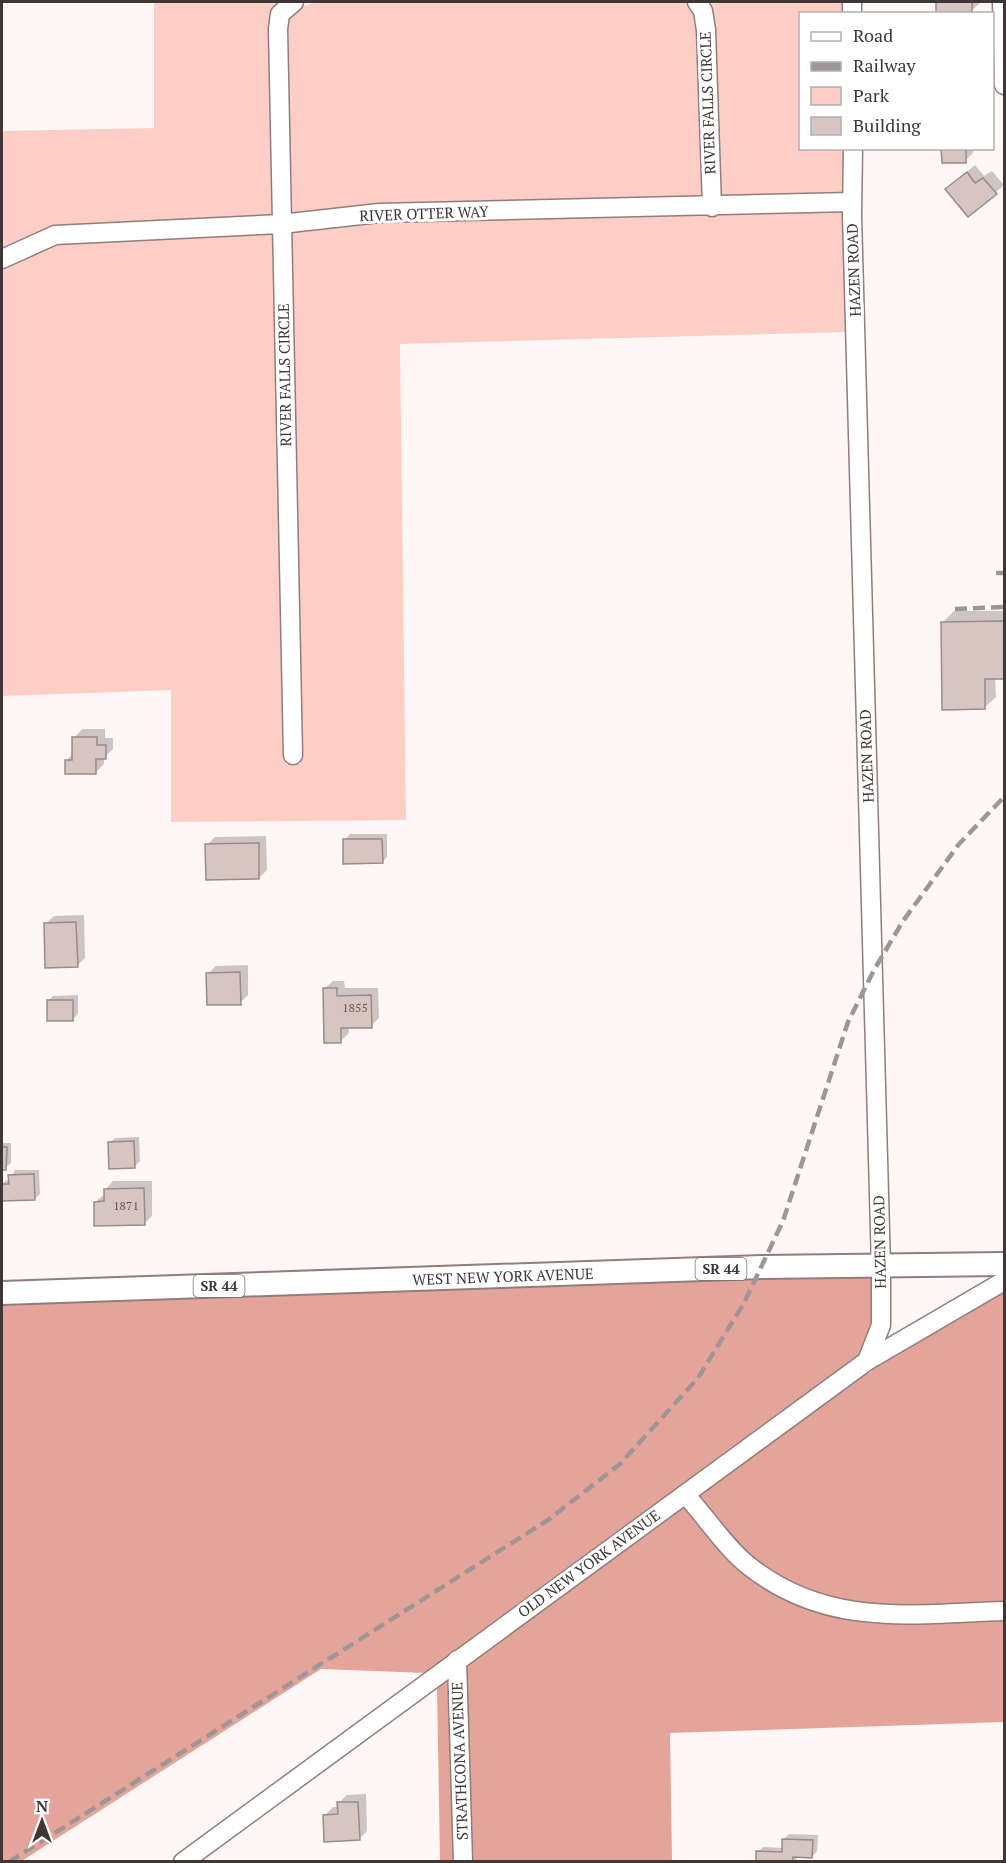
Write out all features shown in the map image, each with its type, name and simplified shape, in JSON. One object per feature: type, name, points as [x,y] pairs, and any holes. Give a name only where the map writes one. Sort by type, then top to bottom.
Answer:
[{"type":"main road","name":"WEST NEW YORK AVENUE","points":[[2,1293],[762,1267],[1005,1264]]},
{"type":"street","name":"RIVER FALLS CIRCLE","points":[[293,755],[278,29],[280,15],[294,2]]},
{"type":"street","name":"RIVER FALLS CIRCLE","points":[[697,2],[703,11],[706,30],[712,207]]},
{"type":"street","points":[[1002,2],[1005,85]]},
{"type":"street","name":"HAZEN ROAD","points":[[853,150],[852,202],[881,1267],[881,1325],[867,1361]]},
{"type":"street","name":"RIVER OTTER WAY","points":[[2,259],[55,235],[281,224],[379,213],[852,202]]},
{"type":"street","name":"OLD NEW YORK AVENUE","points":[[183,1862],[867,1361],[1005,1281]]},
{"type":"street","points":[[685,1494],[748,1565],[778,1586],[815,1604],[857,1613],[1005,1611]]},
{"type":"street","name":"STRATHCONA AVENUE","points":[[457,1660],[463,1862]]},
{"type":"green space","points":[[154,2],[281,2],[273,215],[2,250],[2,131],[154,128]]},
{"type":"green space","points":[[688,2],[695,14],[698,32],[704,198],[289,214],[288,19],[303,6],[314,3]]},
{"type":"green space","points":[[707,2],[845,2],[845,12],[799,12],[799,150],[845,150],[844,194],[719,198]]},
{"type":"green space","points":[[844,212],[848,332],[400,344],[406,820],[171,822],[171,690],[2,696],[2,268],[19,263],[56,244],[274,233],[285,764],[301,764],[289,232],[379,222]]},
{"type":"shaded area","points":[[762,1276],[873,1276],[873,1324],[861,1355],[455,1651],[449,1652],[449,1656],[426,1673],[321,1669],[20,1862],[2,1861],[2,1302]]},
{"type":"shaded area","points":[[1004,1291],[1004,1722],[670,1733],[672,1861],[471,1861],[465,1665],[867,1371],[870,1373],[873,1368]]},
{"type":"shaded area","points":[[450,1676],[455,1861],[440,1861],[437,1686]]},
{"type":"building","points":[[936,2],[972,2],[972,12],[936,12]]},
{"type":"building","points":[[941,150],[966,150],[966,163],[942,163]]},
{"type":"building","points":[[967,172],[975,183],[983,178],[997,194],[968,217],[945,189]]},
{"type":"building","points":[[1004,621],[1004,679],[985,679],[985,709],[942,710],[941,622]]},
{"type":"building","points":[[72,737],[97,737],[97,745],[106,745],[106,759],[96,759],[96,774],[65,774],[65,760],[72,760]]},
{"type":"building","points":[[343,839],[382,839],[383,863],[343,864]]},
{"type":"building","points":[[259,843],[259,879],[206,880],[205,844]]},
{"type":"building","points":[[76,922],[78,967],[45,968],[44,923]]},
{"type":"building","points":[[240,972],[241,1005],[207,1005],[206,973]]},
{"type":"building","points":[[323,988],[337,988],[337,996],[371,995],[372,1028],[341,1028],[341,1043],[324,1043]]},
{"type":"building","points":[[47,1000],[73,1000],[73,1021],[47,1021]]},
{"type":"building","points":[[134,1141],[135,1168],[109,1169],[108,1142]]},
{"type":"building","points":[[2,1147],[7,1147],[6,1170],[2,1170]]},
{"type":"building","points":[[34,1174],[35,1200],[2,1201],[2,1184],[9,1184],[8,1175]]},
{"type":"building","points":[[144,1188],[145,1225],[94,1226],[94,1202],[104,1201],[104,1189]]},
{"type":"building","points":[[337,1802],[358,1802],[360,1840],[324,1842],[323,1815],[338,1814]]},
{"type":"building","points":[[782,1839],[813,1840],[812,1858],[793,1857],[792,1862],[756,1862],[756,1851],[782,1852]]},
{"type":"railway","points":[[996,573],[1004,573]]},
{"type":"railway","points":[[955,609],[1004,607]]},
{"type":"railway","points":[[9,1862],[548,1520],[620,1464],[698,1378],[744,1303],[783,1221],[848,1022],[874,970],[903,921],[959,844],[1004,797]]}]
